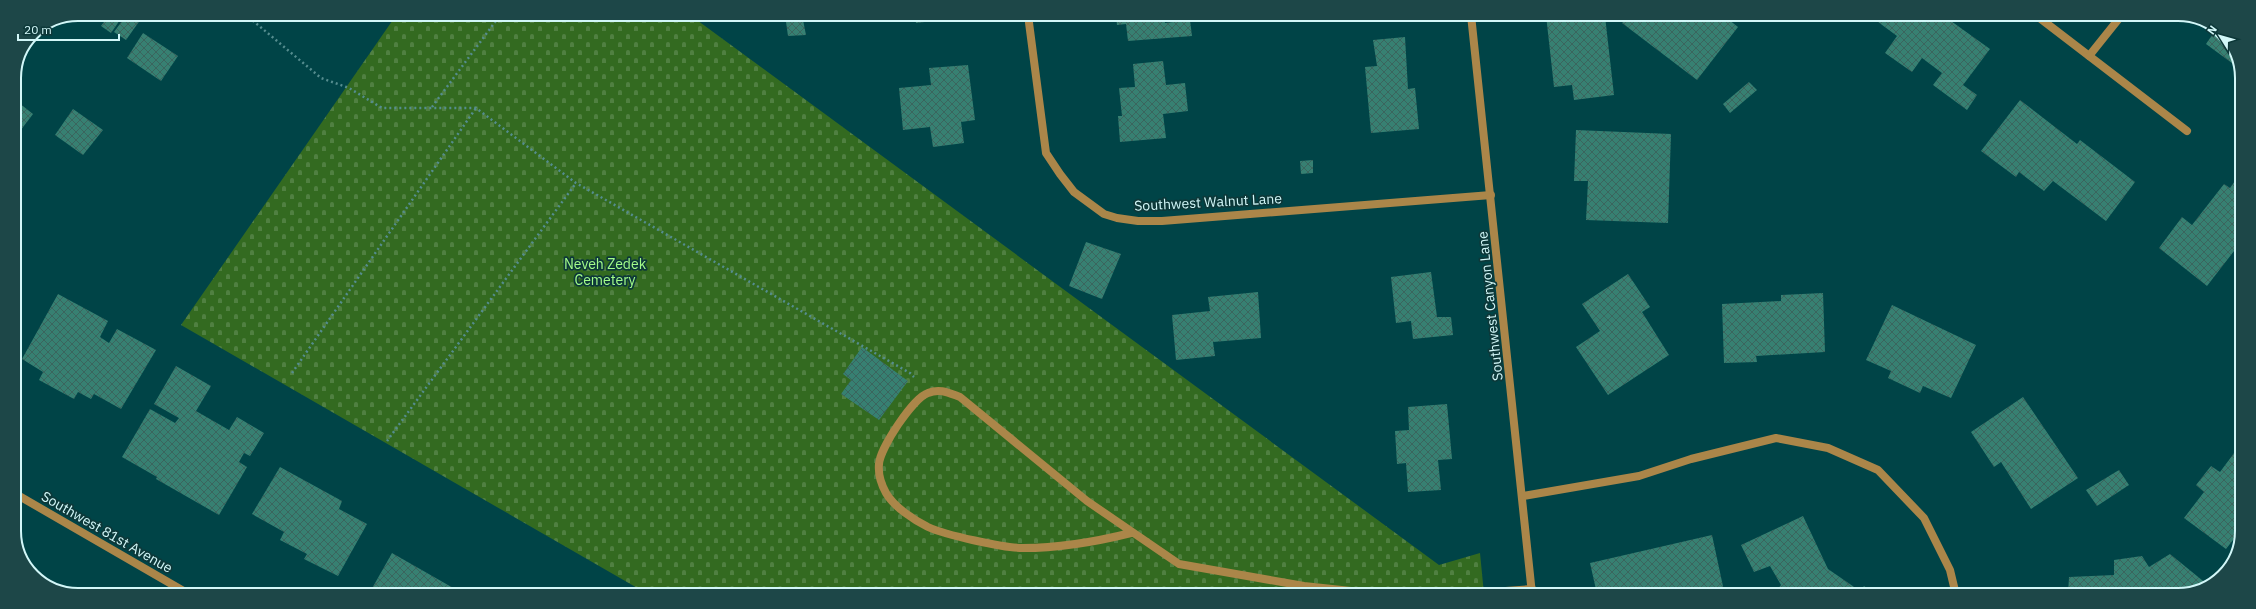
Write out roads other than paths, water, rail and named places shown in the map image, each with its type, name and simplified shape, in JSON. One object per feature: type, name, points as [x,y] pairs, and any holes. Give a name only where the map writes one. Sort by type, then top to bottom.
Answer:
[{"type":"street","name":"Southwest Walnut Lane","points":[[1029,21],[1046,153],[1074,192],[1088,204],[1117,218],[1138,221],[1162,221],[1491,195]]},
{"type":"street","name":"Southwest Canyon Lane","points":[[1473,21],[1532,588]]},
{"type":"street","points":[[2044,21],[2188,132]]},
{"type":"street","points":[[2090,56],[2117,21]]},
{"type":"street","points":[[1130,532],[1103,540],[1061,546],[1021,548],[971,539],[928,527],[904,512],[886,494],[880,479],[879,463],[883,448],[912,407],[927,393],[941,390],[960,397],[1087,501],[1130,532],[1179,564],[1323,588]]},
{"type":"street","points":[[1523,496],[1639,476],[1691,459],[1776,438],[1828,448],[1878,470],[1924,518],[1950,570],[1954,588]]},
{"type":"street","name":"Southwest 81st Avenue","points":[[21,497],[178,588]]},
{"type":"park label","name":"Neveh Zedek Cemetery","points":[[605,272]]}]
